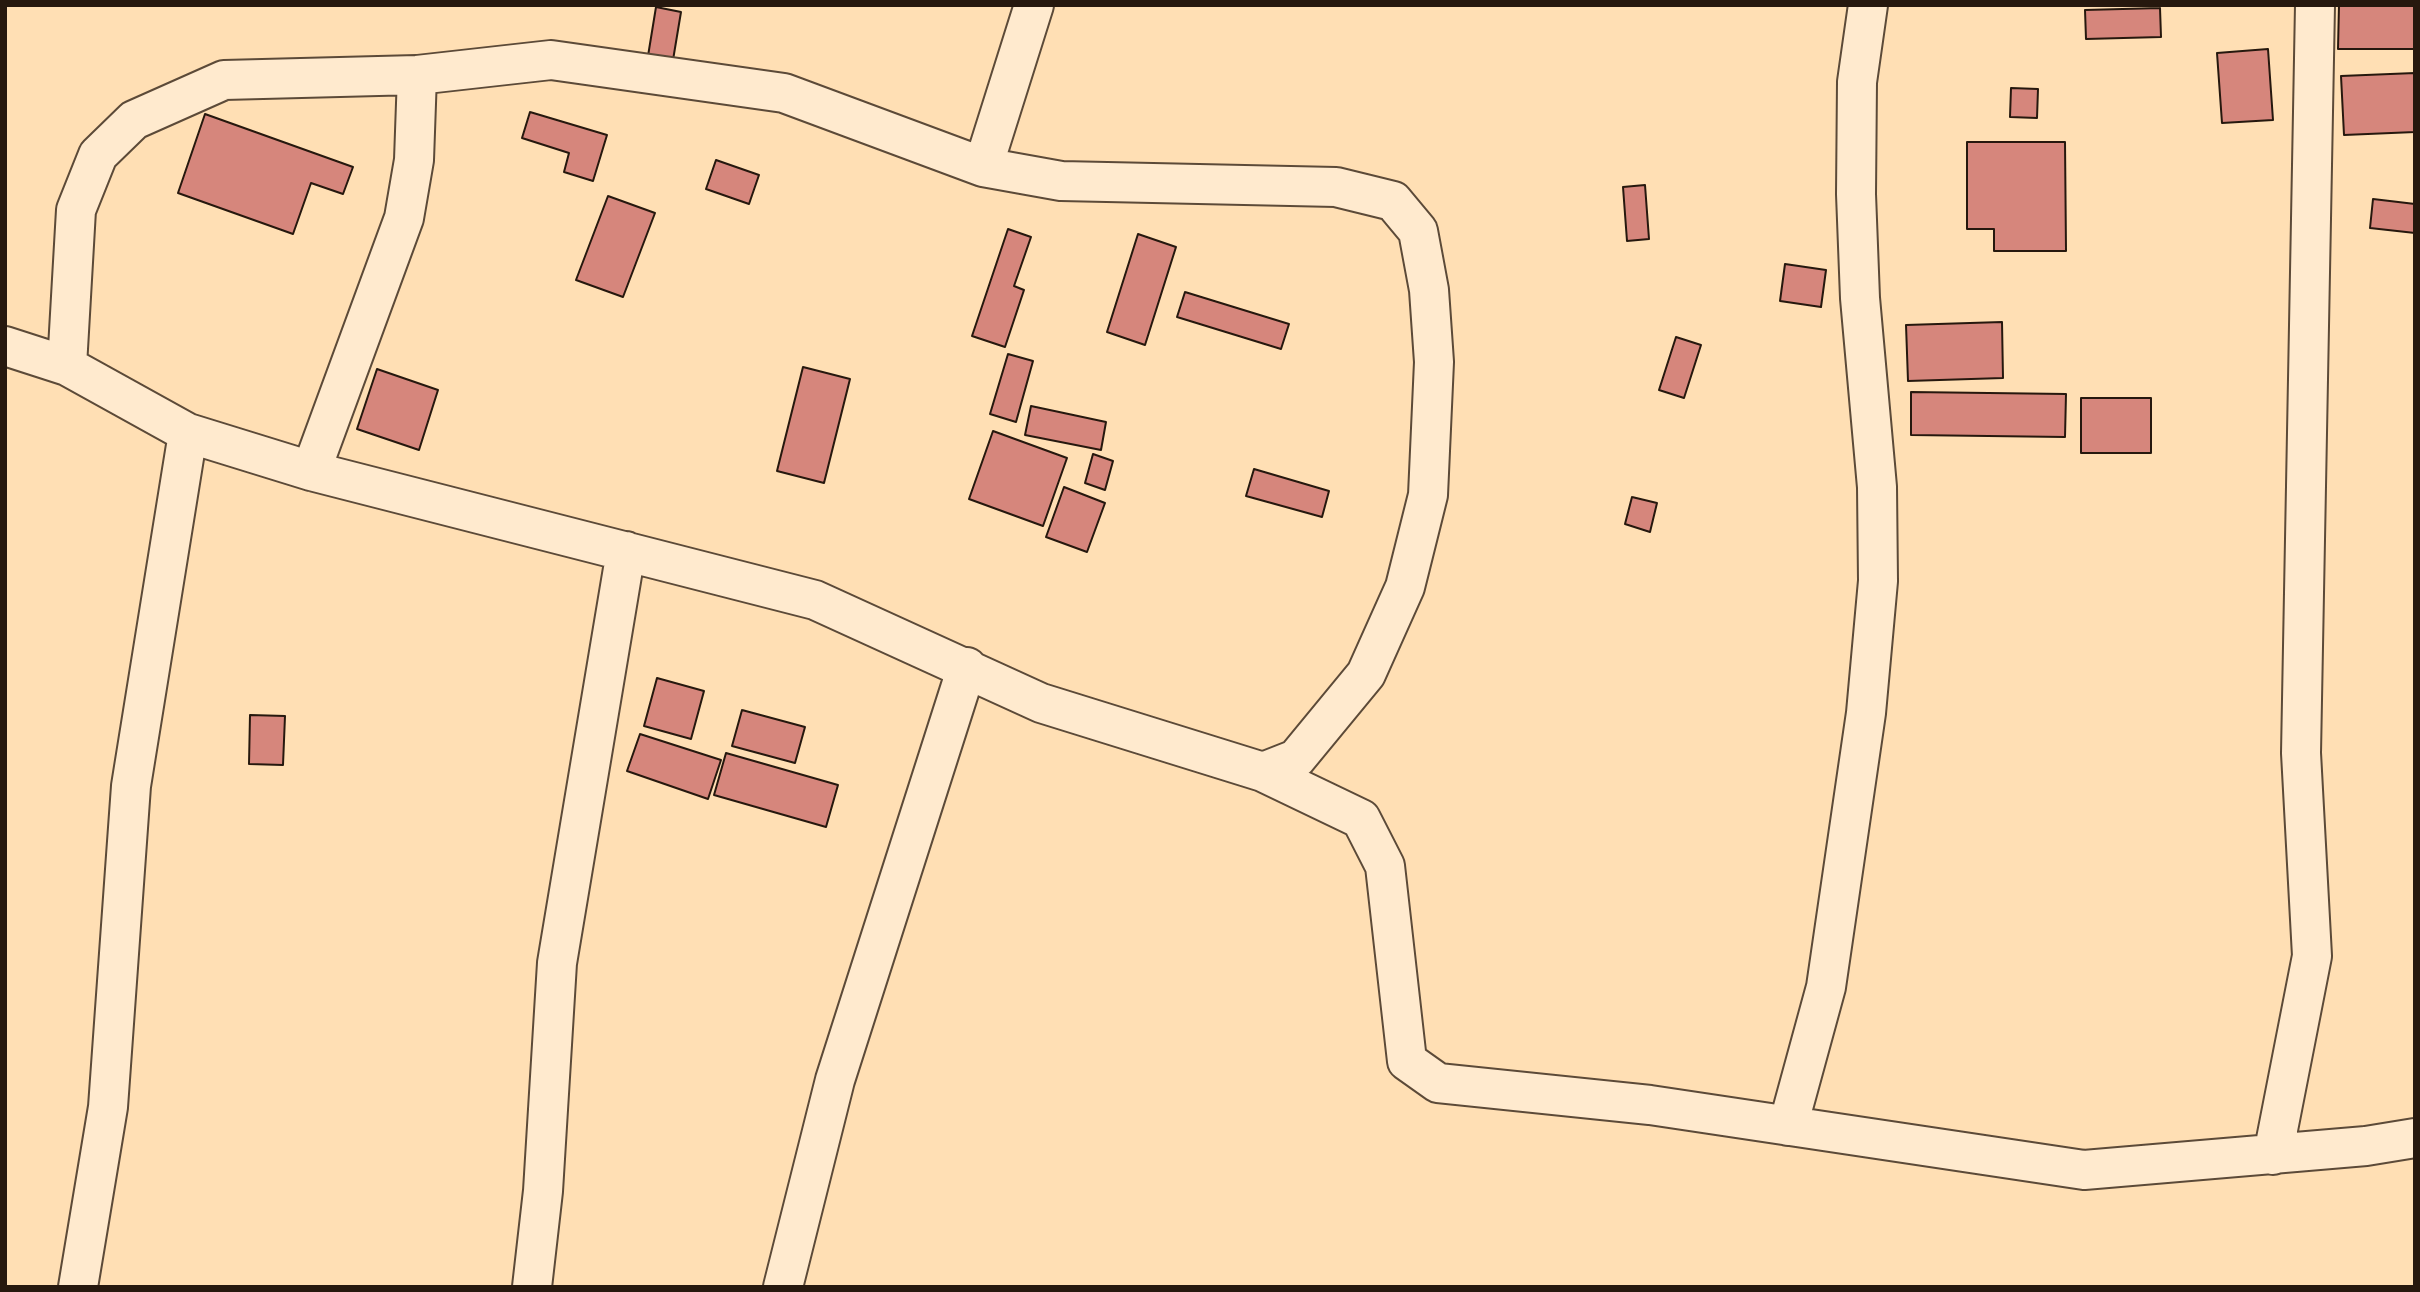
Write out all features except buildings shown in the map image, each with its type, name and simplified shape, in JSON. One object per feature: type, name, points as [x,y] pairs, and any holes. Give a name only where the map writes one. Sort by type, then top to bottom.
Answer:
[{"type":"street","points":[[983,167],[1034,5]]},
{"type":"street","points":[[1788,1126],[1826,987],[1866,713],[1878,581],[1877,487],[1860,299],[1856,194],[1857,82],[1868,5]]},
{"type":"street","points":[[2273,1155],[2312,956],[2301,753],[2315,5]]},
{"type":"street","points":[[67,366],[76,209],[98,155],[134,120],[224,80],[417,75],[551,60],[784,93],[983,167],[1061,181],[1336,187],[1393,201],[1418,231],[1429,290],[1434,362],[1428,495],[1405,587],[1366,674],[1296,759],[1263,772]]},
{"type":"street","points":[[311,471],[404,218],[414,160],[417,75]]},
{"type":"street","points":[[5,346],[67,366],[188,433],[311,471],[815,600],[1041,703],[1263,772],[1362,819],[1385,866],[1408,1060],[1438,1083],[1650,1105],[2084,1170],[2273,1155],[2366,1146],[2415,1138]]},
{"type":"street","points":[[78,1287],[108,1107],[131,786],[188,433]]},
{"type":"street","points":[[532,1287],[543,1191],[557,963],[626,551]]},
{"type":"street","points":[[783,1287],[835,1080],[967,667]]}]
